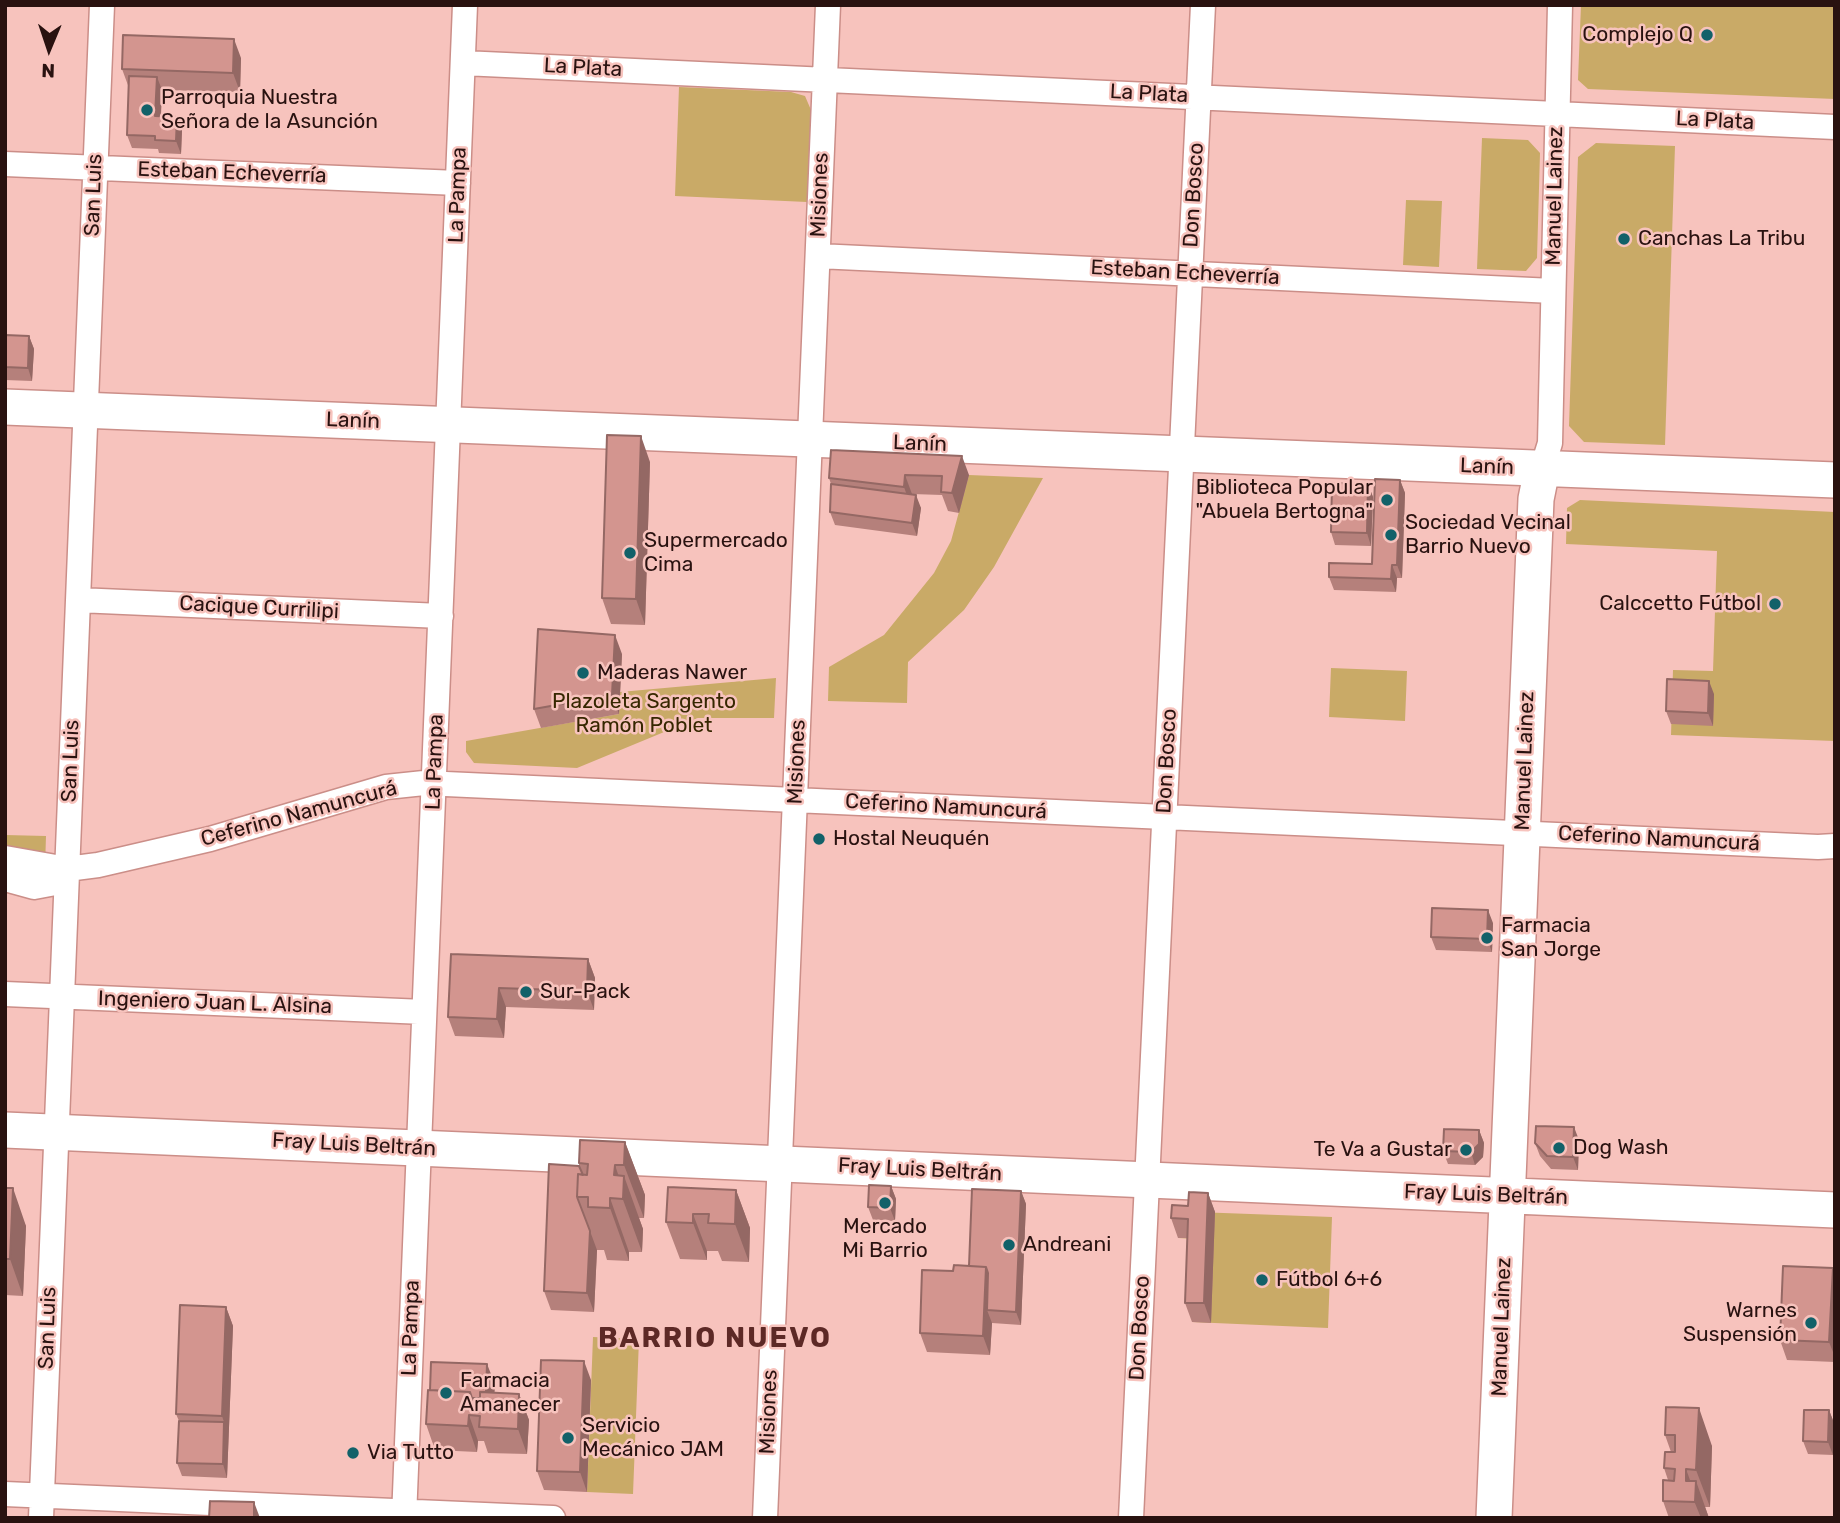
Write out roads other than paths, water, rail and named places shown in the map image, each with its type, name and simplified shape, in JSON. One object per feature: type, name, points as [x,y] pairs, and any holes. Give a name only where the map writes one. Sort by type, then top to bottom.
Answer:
[{"type":"street","name":"San Luis","points":[[41,1507],[102,5]]},
{"type":"street","name":"La Pampa","points":[[404,1515],[465,5]]},
{"type":"street","name":"Misiones","points":[[765,1518],[828,5]]},
{"type":"street","name":"Don Bosco","points":[[1131,1518],[1203,5]]},
{"type":"street","name":"Manuel Lainez","points":[[1494,1518],[1536,499],[1550,443],[1560,5]]},
{"type":"street","name":"La Plata","points":[[463,63],[1835,127]]},
{"type":"street","name":"Esteban Echeverría","points":[[5,164],[458,183]]},
{"type":"street","name":"Esteban Echeverría","points":[[818,256],[1553,291]]},
{"type":"street","name":"Lanín","points":[[5,407],[1835,480]]},
{"type":"street","name":"Cacique Currilipi","points":[[78,600],[441,616]]},
{"type":"street","name":"Ceferino Namuncurá","points":[[5,879],[34,887],[98,865],[210,839],[386,787],[434,784],[1835,846]]},
{"type":"street","points":[[5,858],[67,875]]},
{"type":"street","name":"Ingeniero Juan L. Alsina","points":[[5,995],[424,1012]]},
{"type":"street","name":"Fray Luis Beltrán","points":[[5,1130],[1835,1210]]},
{"type":"street","points":[[5,1494],[41,1507],[553,1518]]},
{"type":"place","name":"Complejo Q","points":[[1707,35]]},
{"type":"place","name":"Parroquia Nuestra Señora de la Asunción","points":[[147,110]]},
{"type":"place","name":"Canchas La Tribu","points":[[1624,239]]},
{"type":"place","name":"Biblioteca Popular \"Abuela Bertogna\"","points":[[1387,500]]},
{"type":"place","name":"Sociedad Vecinal Barrio Nuevo","points":[[1391,535]]},
{"type":"place","name":"Supermercado Cima","points":[[630,553]]},
{"type":"place","name":"Calccetto Fútbol","points":[[1775,604]]},
{"type":"place","name":"Maderas Nawer","points":[[583,673]]},
{"type":"place","name":"Hostal Neuquén","points":[[819,839]]},
{"type":"place","name":"Farmacia San Jorge","points":[[1487,938]]},
{"type":"place","name":"Sur-Pack","points":[[526,992]]},
{"type":"place","name":"Dog Wash","points":[[1559,1148]]},
{"type":"place","name":"Te Va a Gustar","points":[[1466,1150]]},
{"type":"place","name":"Mercado Mi Barrio","points":[[885,1203]]},
{"type":"place","name":"Andreani","points":[[1009,1245]]},
{"type":"place","name":"Fútbol 6+6","points":[[1262,1280]]},
{"type":"place","name":"Warnes Suspensión","points":[[1811,1323]]},
{"type":"place","name":"Farmacia Amanecer","points":[[446,1393]]},
{"type":"place","name":"Servicio Mecánico JAM","points":[[568,1438]]},
{"type":"place","name":"Via Tutto","points":[[353,1453]]},
{"type":"district","name":"BARRIO NUEVO","points":[[715,1339]]},
{"type":"park label","name":"Plazoleta Sargento Ramón Poblet","points":[[644,714]]}]
